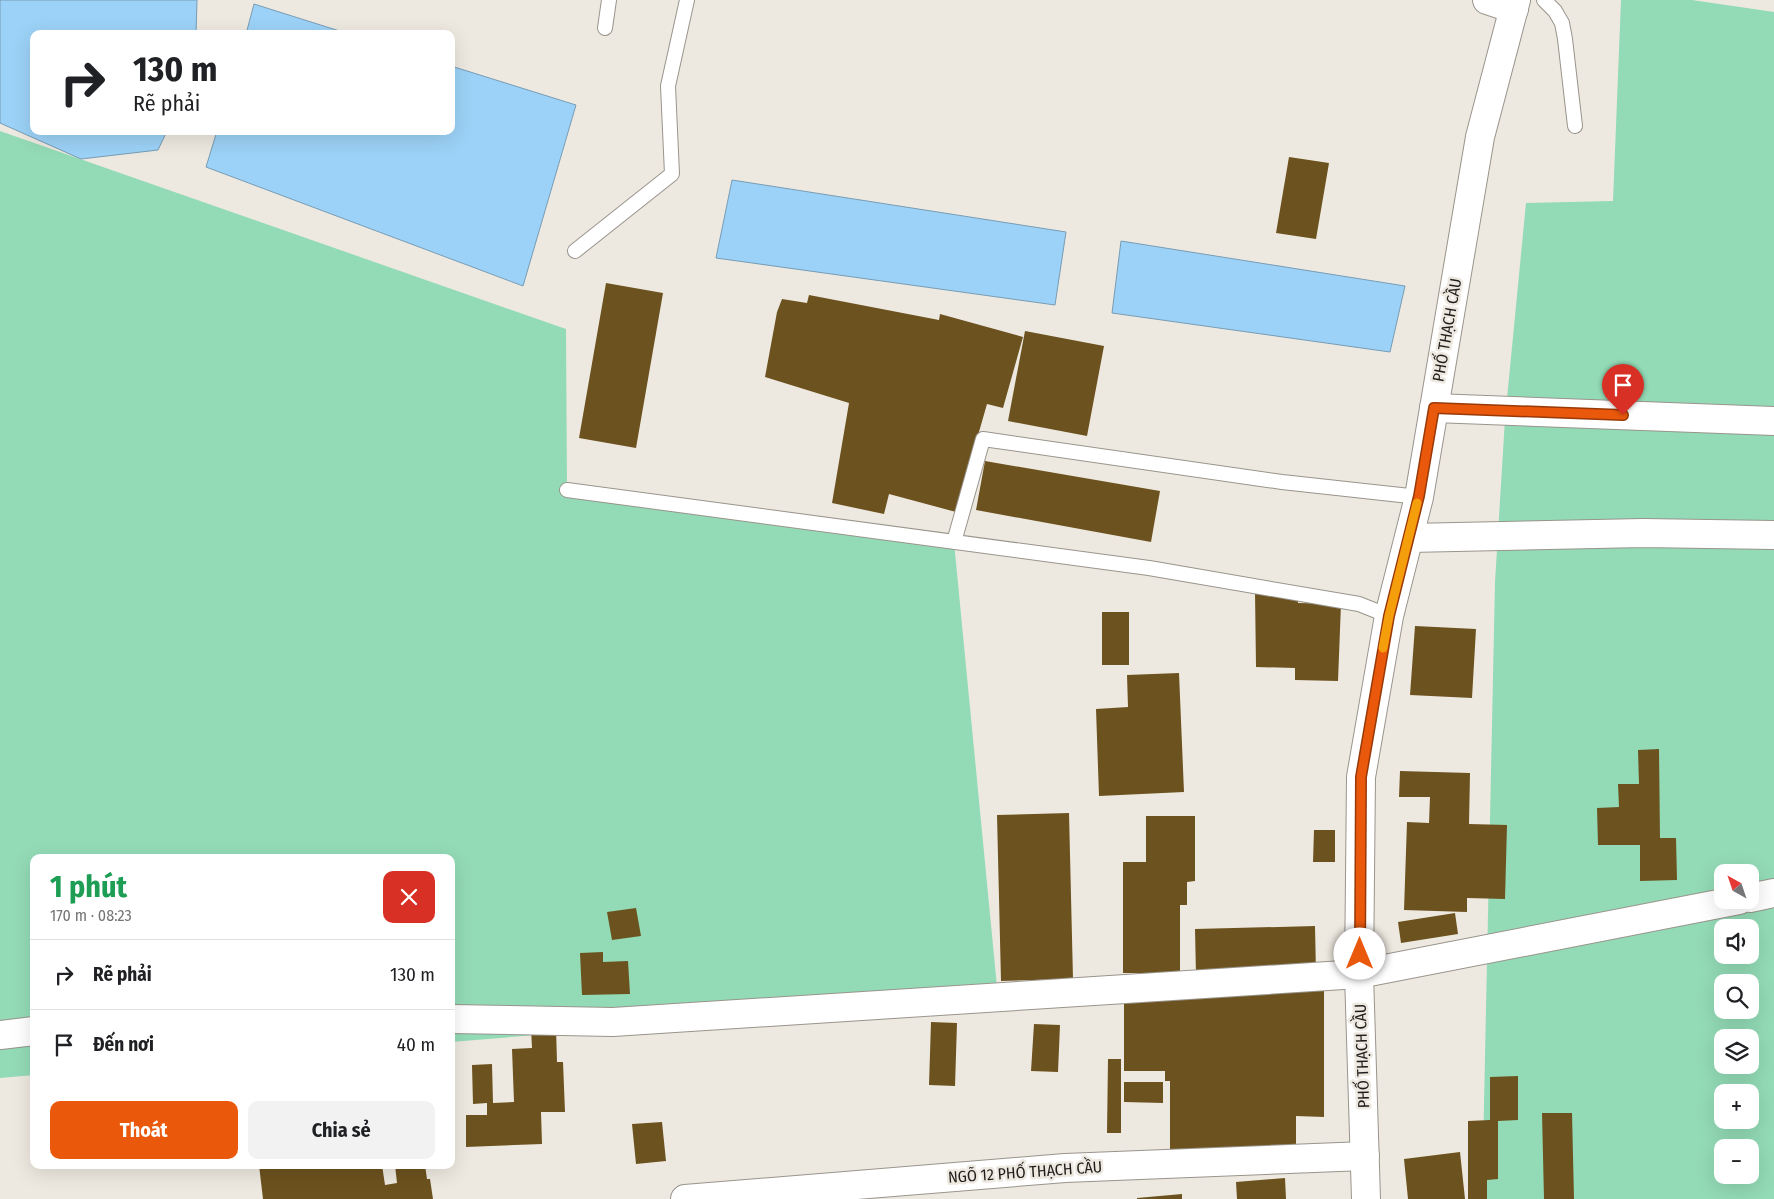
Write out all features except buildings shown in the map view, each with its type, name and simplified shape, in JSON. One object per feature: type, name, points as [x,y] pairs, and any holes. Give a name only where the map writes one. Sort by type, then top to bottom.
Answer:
[{"type":"street","points":[[1487,0],[1516,4]]},
{"type":"street","name":"PHỐ THẠCH CẦU","points":[[1366,1199],[1359,974],[1361,777],[1389,616],[1419,496],[1480,137],[1516,4]]},
{"type":"street","points":[[1434,408],[1774,421]]},
{"type":"street","points":[[1409,538],[1643,533],[1774,535]]},
{"type":"street","points":[[1759,896],[1774,893]]},
{"type":"street","points":[[455,1019],[613,1022],[1359,974],[1714,905]]},
{"type":"street","points":[[0,1035],[30,1032]]},
{"type":"street","name":"NGÕ 12 PHỐ THẠCH CẦU","points":[[685,1199],[1065,1168],[1365,1156]]},
{"type":"lane","points":[[605,28],[609,0]]},
{"type":"lane","points":[[575,252],[672,174],[668,86],[687,0]]},
{"type":"lane","points":[[1544,0],[1555,11],[1562,23],[1575,126]]},
{"type":"lane","points":[[954,542],[983,439],[1282,482],[1419,496]]},
{"type":"lane","points":[[567,490],[1149,568],[1359,604],[1389,616]]},
{"type":"green space","points":[[1621,0],[1692,0],[1774,12],[1774,1199],[1482,1199],[1495,582],[1505,419],[1526,203],[1613,201]]},
{"type":"green space","points":[[0,131],[566,329],[567,490],[954,542],[998,997],[455,1042],[455,854],[30,854],[30,1075],[0,1078]]},
{"type":"water","points":[[0,0],[197,0],[196,30],[30,30],[30,135],[165,135],[158,150],[81,159],[0,123]]},
{"type":"water","points":[[254,4],[336,30],[247,30]]},
{"type":"water","points":[[455,67],[576,105],[523,286],[206,167],[216,135],[455,135]]},
{"type":"water","points":[[732,180],[1066,232],[1055,305],[716,258]]},
{"type":"water","points":[[1121,241],[1405,286],[1390,352],[1112,313]]},
{"type":"slow traffic","points":[[1383,648],[1417,503]]},
{"type":"route","points":[[1360,954],[1361,777],[1389,616],[1419,496],[1434,408],[1623,415]]}]
